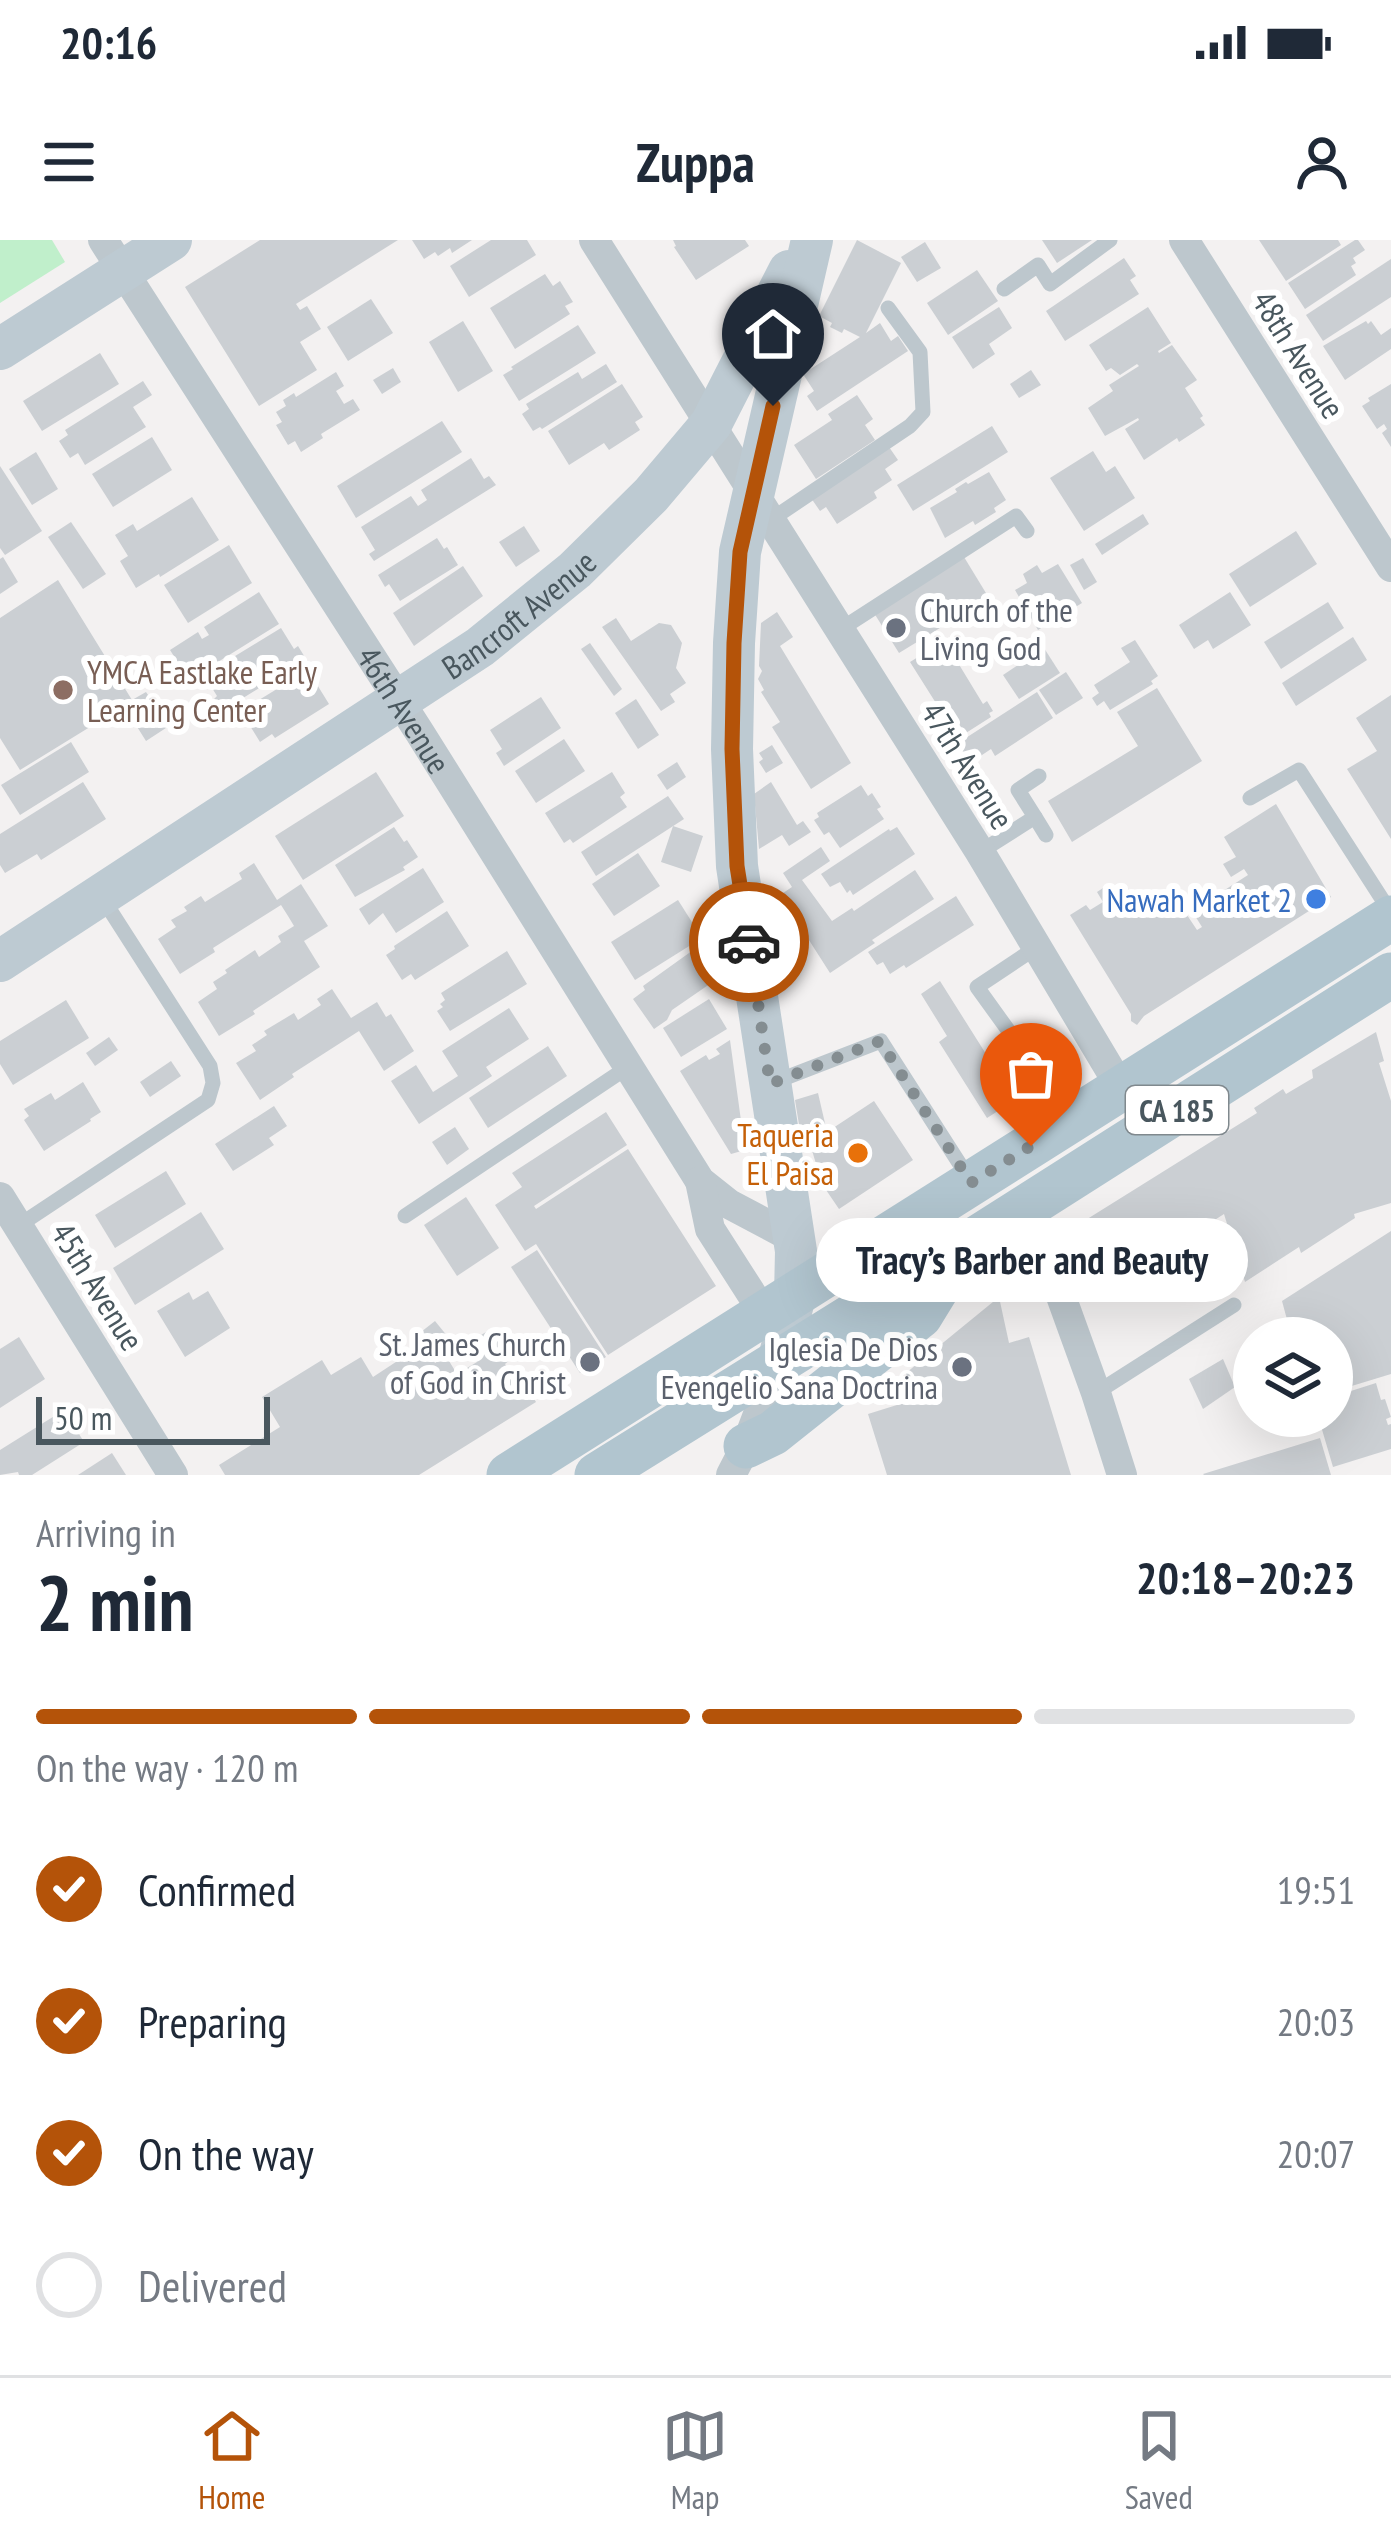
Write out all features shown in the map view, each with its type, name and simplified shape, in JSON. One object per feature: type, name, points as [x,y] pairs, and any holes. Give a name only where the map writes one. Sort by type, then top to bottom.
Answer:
[{"type":"main road","name":"CA 185","points":[[509,1475],[1391,916]]},
{"type":"main road","name":"CA 185","points":[[597,1475],[1391,975]]},
{"type":"main road","points":[[739,1461],[920,1316],[963,1247]]},
{"type":"street","points":[[0,349],[113,255],[172,240]]},
{"type":"street","name":"47th Avenue","points":[[594,240],[980,851],[1121,1088]]},
{"type":"street","points":[[739,1461],[778,1362],[780,1305],[793,1238],[737,866],[734,643],[740,552],[762,504],[808,240]]},
{"type":"street","name":"Bancroft Avenue","points":[[0,961],[480,647],[575,570],[651,495],[711,424],[808,240]]},
{"type":"street","name":"48th Avenue","points":[[1184,240],[1391,567]]},
{"type":"street","name":"46th Avenue","points":[[113,255],[700,1180],[729,1204],[793,1238]]},
{"type":"street","name":"46th Avenue","points":[[700,1180],[710,1228],[780,1305]]},
{"type":"street","name":"45th Avenue","points":[[0,1197],[173,1475]]},
{"type":"street","points":[[1028,1205],[1122,1475]]},
{"type":"lane","points":[[1004,289],[1038,265],[1050,284],[1110,240]]},
{"type":"lane","points":[[762,504],[910,426],[923,412],[920,352],[888,308]]},
{"type":"lane","points":[[841,629],[1016,516],[1027,531]]},
{"type":"lane","points":[[1250,798],[1299,770],[1391,916]]},
{"type":"lane","points":[[1040,776],[1018,790],[1046,835]]},
{"type":"lane","points":[[980,851],[1035,817]]},
{"type":"lane","points":[[18,1226],[208,1100],[213,1083],[210,1066],[101,896]]},
{"type":"lane","points":[[1026,1055],[977,987],[1037,947]]},
{"type":"lane","points":[[770,1084],[880,1041],[971,1183]]},
{"type":"lane","points":[[405,1216],[628,1067]]},
{"type":"lane","points":[[1096,1393],[1234,1305]]},
{"type":"green space","points":[[0,240],[52,240],[65,262],[0,303]]},
{"type":"building","points":[[260,240],[398,240],[296,304],[300,310],[307,306],[321,329],[300,342],[317,370],[259,406],[185,287]]},
{"type":"building","points":[[412,240],[472,240],[452,253],[450,248],[424,259]]},
{"type":"building","points":[[491,240],[527,240],[536,255],[469,297],[450,266]]},
{"type":"building","points":[[673,240],[745,240],[749,246],[696,280]]},
{"type":"building","points":[[857,240],[901,263],[866,333],[880,323],[891,341],[898,336],[908,351],[817,411],[807,396],[814,391],[803,374],[860,337],[830,327],[832,323],[819,316]]},
{"type":"building","points":[[1042,240],[1092,240],[1057,263]]},
{"type":"building","points":[[1259,240],[1338,240],[1341,245],[1286,281]]},
{"type":"building","points":[[1355,240],[1365,250],[1353,258],[1356,275],[1305,309],[1288,283]]},
{"type":"building","points":[[925,242],[941,268],[917,282],[901,257]]},
{"type":"building","points":[[1124,258],[1136,276],[1130,280],[1139,294],[1065,341],[1046,311]]},
{"type":"building","points":[[1391,259],[1391,297],[1323,341],[1306,315]]},
{"type":"building","points":[[977,270],[998,301],[948,335],[927,303]]},
{"type":"building","points":[[545,274],[553,286],[560,281],[573,302],[565,306],[570,314],[515,349],[490,308]]},
{"type":"building","points":[[371,299],[393,333],[348,361],[327,327]]},
{"type":"building","points":[[999,307],[1012,328],[989,344],[995,354],[973,369],[952,337]]},
{"type":"building","points":[[1148,307],[1171,343],[1159,353],[1172,345],[1197,380],[1185,388],[1205,425],[1144,460],[1125,429],[1138,418],[1105,436],[1088,408],[1113,391],[1109,385],[1139,366],[1120,375],[1111,368],[1106,371],[1089,345]]},
{"type":"building","points":[[463,321],[493,371],[458,392],[429,342]]},
{"type":"building","points":[[1366,321],[1381,335],[1391,328],[1391,349],[1345,380],[1323,346]]},
{"type":"building","points":[[578,325],[596,353],[519,401],[503,375]]},
{"type":"building","points":[[100,353],[119,384],[42,431],[23,401]]},
{"type":"building","points":[[606,364],[617,382],[533,431],[522,414],[529,409],[526,404],[578,372],[582,379]]},
{"type":"building","points":[[393,368],[401,382],[382,394],[373,380]]},
{"type":"building","points":[[1031,370],[1041,385],[1019,398],[1010,384]]},
{"type":"building","points":[[336,372],[344,386],[336,391],[344,404],[353,399],[360,410],[301,452],[295,441],[288,445],[276,425],[282,422],[276,412],[286,406],[283,400]]},
{"type":"building","points":[[143,381],[152,395],[133,407],[146,427],[85,465],[78,453],[70,458],[59,441],[68,435],[65,430]]},
{"type":"building","points":[[622,384],[643,417],[635,422],[640,430],[609,450],[604,443],[569,465],[548,431]]},
{"type":"building","points":[[1391,384],[1391,447],[1382,433],[1387,429],[1384,424],[1377,429],[1362,406]]},
{"type":"building","points":[[857,395],[873,419],[865,425],[875,440],[816,479],[794,445],[832,420],[828,414]]},
{"type":"building","points":[[442,421],[462,452],[356,518],[337,486]]},
{"type":"building","points":[[992,426],[1008,452],[913,511],[897,485]]},
{"type":"building","points":[[152,437],[172,470],[113,507],[92,474]]},
{"type":"building","points":[[889,447],[898,460],[885,469],[892,480],[874,492],[877,498],[837,524],[826,507],[820,511],[811,498]]},
{"type":"building","points":[[1093,451],[1106,472],[1115,466],[1135,498],[1084,531],[1050,478]]},
{"type":"building","points":[[36,452],[58,489],[32,505],[9,469]]},
{"type":"building","points":[[471,458],[484,479],[489,476],[496,485],[374,561],[369,554],[375,550],[361,527],[411,496],[418,506],[427,500],[421,490]]},
{"type":"building","points":[[0,466],[42,531],[5,555],[0,548]]},
{"type":"building","points":[[989,472],[1006,500],[994,508],[996,512],[945,538],[930,508]]},
{"type":"building","points":[[192,497],[219,540],[136,588],[120,561],[128,556],[115,535],[133,524],[137,531]]},
{"type":"building","points":[[1143,514],[1149,524],[1102,555],[1095,544]]},
{"type":"building","points":[[71,522],[106,574],[83,589],[48,537]]},
{"type":"building","points":[[524,526],[540,551],[516,567],[499,542]]},
{"type":"building","points":[[1296,531],[1317,564],[1250,607],[1229,574]]},
{"type":"building","points":[[437,538],[458,565],[400,601],[378,575]]},
{"type":"building","points":[[229,545],[252,583],[188,623],[164,585]]},
{"type":"building","points":[[964,557],[989,598],[899,653],[874,613]]},
{"type":"building","points":[[1083,558],[1097,582],[1084,590],[1070,565]]},
{"type":"building","points":[[0,559],[18,582],[0,594]]},
{"type":"building","points":[[1058,564],[1082,603],[1038,630],[1015,590],[1027,583],[1023,574],[1037,565],[1042,573]]},
{"type":"building","points":[[463,566],[483,596],[414,646],[393,613]]},
{"type":"building","name":"YMCA Eastlake Early Learning Center","points":[[58,580],[132,700],[146,692],[169,726],[146,741],[124,706],[20,770],[0,738],[0,618]]},
{"type":"building","points":[[259,592],[279,624],[189,680],[170,650],[198,632],[202,639],[209,635],[204,627]]},
{"type":"building","points":[[1230,592],[1251,625],[1213,649],[1208,640],[1194,649],[1179,625]]},
{"type":"building","points":[[1328,602],[1344,628],[1281,669],[1264,642]]},
{"type":"building","points":[[777,612],[793,637],[780,646],[851,763],[811,789],[772,727],[780,722],[758,679],[761,623]]},
{"type":"building","points":[[616,618],[631,641],[659,623],[671,625],[682,643],[676,668],[686,683],[670,694],[675,702],[661,711],[602,627]]},
{"type":"building","points":[[281,628],[306,659],[222,711],[204,675]]},
{"type":"building","points":[[1353,637],[1367,660],[1296,706],[1282,683]]},
{"type":"building","points":[[1135,640],[1158,676],[1153,684],[1110,710],[1104,701],[1097,706],[1092,698],[1099,693],[1094,685],[1130,662],[1121,648]]},
{"type":"building","points":[[944,641],[956,651],[952,653],[983,704],[987,701],[993,711],[958,738],[910,662]]},
{"type":"building","points":[[590,643],[622,689],[614,696],[581,649]]},
{"type":"building","points":[[1044,648],[1060,673],[1019,699],[1003,675]]},
{"type":"building","points":[[308,670],[329,704],[275,738],[272,734],[260,742],[244,716],[257,708],[254,703]]},
{"type":"building","points":[[1066,672],[1083,698],[1056,715],[1039,690]]},
{"type":"building","points":[[1157,688],[1202,761],[1072,842],[1048,801],[1138,746],[1117,712]]},
{"type":"building","points":[[1037,692],[1053,718],[995,756],[991,749],[970,763],[958,743]]},
{"type":"building","points":[[1391,695],[1391,839],[1347,769],[1377,751],[1356,718]]},
{"type":"building","points":[[541,697],[561,728],[504,766],[496,753],[502,749],[490,730]]},
{"type":"building","points":[[636,699],[659,735],[638,749],[615,713]]},
{"type":"building","points":[[564,739],[585,771],[536,803],[515,771]]},
{"type":"building","points":[[71,742],[89,772],[20,815],[1,785]]},
{"type":"building","points":[[772,745],[783,763],[766,773],[759,753]]},
{"type":"building","points":[[677,762],[686,777],[667,790],[657,775]]},
{"type":"building","points":[[376,772],[404,816],[303,880],[275,836]]},
{"type":"building","points":[[612,772],[625,793],[620,797],[627,807],[573,843],[570,839],[564,843],[545,813]]},
{"type":"building","points":[[83,782],[106,819],[41,860],[37,854],[5,873],[0,865],[0,834]]},
{"type":"building","points":[[771,782],[797,825],[803,821],[811,832],[789,846],[782,835],[759,849],[754,794]]},
{"type":"building","points":[[861,785],[868,796],[872,793],[884,819],[840,848],[814,820],[817,813]]},
{"type":"building","points":[[668,796],[684,819],[596,876],[581,852]]},
{"type":"building","points":[[1276,804],[1331,897],[1144,1016],[1137,1025],[1070,915],[1103,902],[1097,892],[1109,884],[1115,894],[1127,887],[1147,918],[1177,900],[1197,930],[1202,927],[1192,911],[1248,875],[1244,869],[1231,877],[1223,864],[1236,857],[1224,837]]},
{"type":"building","points":[[673,826],[703,836],[691,872],[661,862]]},
{"type":"building","points":[[394,827],[418,857],[405,870],[355,897],[335,865]]},
{"type":"building","points":[[897,827],[915,854],[853,895],[840,882],[830,887],[821,874]]},
{"type":"building","points":[[821,847],[830,861],[802,880],[832,921],[915,870],[934,899],[830,973],[807,937],[794,946],[774,916],[779,913],[771,901],[792,887],[783,873]]},
{"type":"building","points":[[638,853],[660,886],[614,916],[592,884]]},
{"type":"building","points":[[254,863],[277,900],[301,884],[328,926],[304,941],[320,967],[219,1036],[198,1002],[217,989],[213,982],[225,970],[255,950],[259,957],[281,942],[278,936],[294,926],[288,916],[281,905],[180,974],[158,939],[176,927],[171,920],[187,911],[184,907],[201,896],[205,902],[242,879],[239,873]]},
{"type":"building","points":[[423,868],[444,902],[396,933],[383,913],[369,925],[359,909]]},
{"type":"building","points":[[956,896],[974,925],[906,968],[890,974],[883,962],[877,965],[868,952]]},
{"type":"building","points":[[678,900],[702,938],[635,980],[611,942]]},
{"type":"building","points":[[447,911],[469,946],[415,980],[411,974],[402,980],[386,955]]},
{"type":"building","points":[[696,948],[717,979],[672,1010],[654,1029],[633,999],[645,990],[643,986]]},
{"type":"building","points":[[507,951],[527,984],[450,1031],[437,1011],[445,1000],[441,993]]},
{"type":"building","points":[[940,981],[1015,1100],[987,1118],[939,1042],[947,1036],[921,994]]},
{"type":"building","points":[[332,989],[351,1018],[377,1002],[386,1017],[391,1014],[414,1051],[384,1071],[359,1031],[260,1100],[236,1063],[256,1051],[252,1045],[267,1035],[264,1031],[294,1013],[298,1020],[321,1005],[317,999]]},
{"type":"building","points":[[709,999],[727,1029],[681,1057],[663,1028]]},
{"type":"building","points":[[66,1000],[89,1038],[13,1085],[0,1064],[0,1041]]},
{"type":"building","points":[[509,1008],[529,1039],[486,1067],[492,1076],[419,1124],[391,1081],[416,1065],[433,1092],[458,1076],[442,1051]]},
{"type":"building","points":[[1376,1032],[1384,1061],[1379,1063],[1391,1101],[1391,1203],[1354,1214],[1355,1218],[1301,1253],[1299,1247],[1245,1282],[1224,1214],[1154,1259],[1158,1269],[1108,1301],[1084,1221],[1257,1113],[1254,1108],[1283,1089],[1286,1094],[1313,1078],[1312,1070]]},
{"type":"building","points":[[109,1037],[118,1050],[95,1066],[86,1053]]},
{"type":"building","points":[[730,1040],[745,1150],[731,1154],[680,1071],[706,1055],[709,1060],[720,1054],[716,1049]]},
{"type":"building","points":[[548,1046],[567,1076],[488,1128],[469,1098]]},
{"type":"building","points":[[171,1061],[181,1076],[150,1097],[140,1082]]},
{"type":"building","points":[[83,1082],[101,1112],[44,1151],[24,1120],[29,1116],[24,1109],[51,1093],[55,1100]]},
{"type":"building","points":[[818,1093],[827,1132],[874,1101],[913,1160],[839,1209],[822,1184],[811,1147],[803,1149],[795,1100]]},
{"type":"building","points":[[274,1106],[287,1126],[269,1138],[274,1145],[233,1171],[215,1144]]},
{"type":"building","points":[[606,1112],[627,1145],[534,1206],[536,1209],[628,1149],[716,1286],[608,1355],[536,1244],[525,1251],[495,1205],[522,1187],[512,1173]]},
{"type":"building","points":[[455,1127],[469,1149],[447,1165],[432,1142]]},
{"type":"building","points":[[166,1171],[186,1204],[115,1248],[95,1215]]},
{"type":"building","points":[[466,1197],[499,1248],[457,1276],[424,1225]]},
{"type":"building","points":[[201,1212],[224,1249],[135,1305],[113,1268]]},
{"type":"building","points":[[1391,1231],[1391,1374],[1353,1386],[1353,1317],[1286,1317],[1282,1301]]},
{"type":"building","points":[[537,1250],[606,1357],[580,1373],[511,1267]]},
{"type":"building","points":[[208,1291],[230,1328],[185,1357],[157,1311],[189,1292],[193,1300]]},
{"type":"building","points":[[999,1297],[1009,1343],[1029,1337],[1071,1475],[887,1475],[868,1414],[913,1400],[906,1373]]},
{"type":"building","points":[[435,1321],[448,1337],[434,1349],[421,1332]]},
{"type":"building","points":[[491,1329],[510,1360],[505,1364],[511,1373],[517,1370],[536,1402],[419,1475],[225,1475],[219,1465],[280,1427],[262,1397],[322,1360],[331,1375],[361,1357],[373,1377],[405,1356],[408,1361],[427,1349],[435,1363],[446,1356],[457,1374],[477,1362],[466,1344]]},
{"type":"building","points":[[19,1337],[45,1379],[0,1408],[0,1349]]},
{"type":"building","points":[[1223,1359],[1233,1388],[1203,1409],[1189,1379]]},
{"type":"building","points":[[1376,1383],[1391,1417],[1386,1419],[1391,1424],[1391,1449],[1333,1467],[1324,1437],[1353,1437],[1353,1390]]},
{"type":"building","points":[[64,1410],[84,1442],[32,1475],[0,1475],[0,1450]]},
{"type":"building","points":[[1320,1438],[1331,1475],[1203,1474]]},
{"type":"building","points":[[112,1453],[126,1475],[78,1475]]},
{"type":"way so far","points":[[749,942],[770,1084],[880,1041],[971,1183],[1031,1146]]},
{"type":"place","name":"Church of the Living God","points":[[896,628]]},
{"type":"place","name":"YMCA Eastlake Early Learning Center","points":[[63,690]]},
{"type":"place","name":"Nawah Market 2","points":[[1316,899]]},
{"type":"place","name":"Tracy’s Barber and Beauty","points":[[1031,1146]]},
{"type":"place","name":"Taqueria El Paisa","points":[[858,1153]]},
{"type":"place","name":"St. James Church of God in Christ","points":[[590,1362]]},
{"type":"place","name":"Iglesia De Dios Evengelio Sana Doctrina","points":[[962,1367]]},
{"type":"route","points":[[749,942],[737,866],[734,643],[740,552],[773,406]]}]
